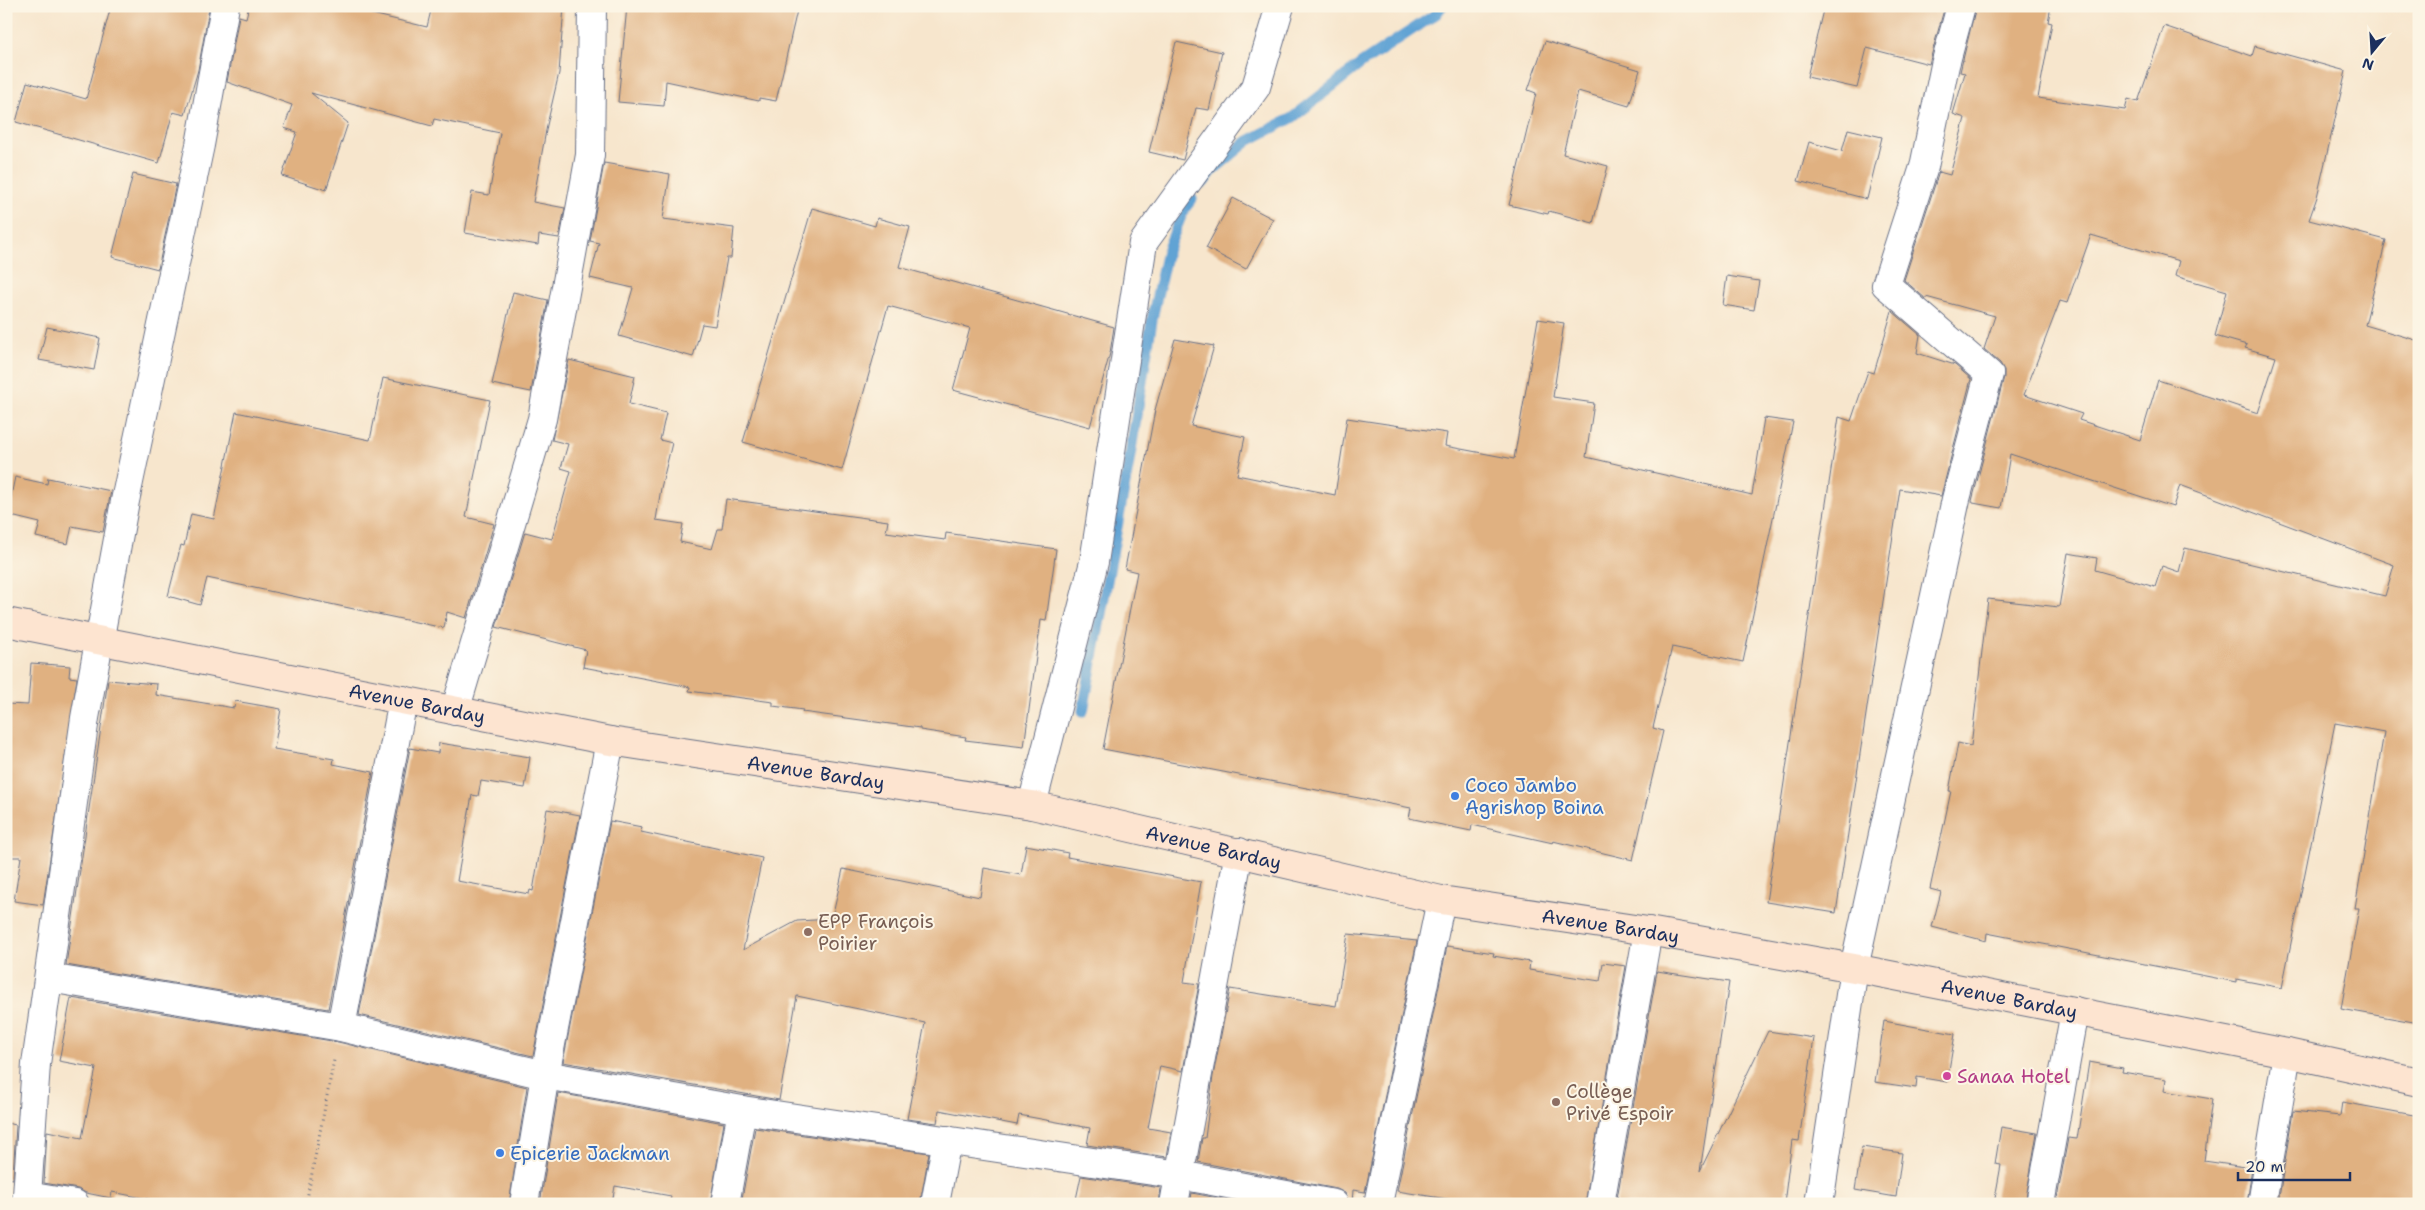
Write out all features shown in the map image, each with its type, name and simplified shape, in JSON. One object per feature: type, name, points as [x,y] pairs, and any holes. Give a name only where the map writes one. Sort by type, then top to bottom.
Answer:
[{"type":"main road","name":"Avenue Barday","points":[[6,622],[610,742],[1032,805],[1442,900],[1648,931],[1854,968],[2287,1053],[2419,1082]]},
{"type":"street","points":[[75,1204],[26,1200],[36,1064],[85,718],[125,501],[200,145],[225,6]]},
{"type":"street","points":[[455,711],[542,419],[590,156],[592,6]]},
{"type":"street","points":[[1032,805],[1094,562],[1143,243],[1256,87],[1280,6]]},
{"type":"street","points":[[1819,1204],[1854,968],[1956,499],[1989,374],[1886,285],[1924,167],[1944,64],[1961,6]]},
{"type":"street","points":[[341,1027],[403,700]]},
{"type":"street","points":[[524,1204],[545,1074],[610,742]]},
{"type":"street","points":[[1174,1204],[1239,852]]},
{"type":"street","points":[[1378,1204],[1442,900]]},
{"type":"street","points":[[1600,1204],[1648,931]]},
{"type":"street","points":[[49,978],[341,1027],[545,1074],[742,1110],[1180,1175],[1334,1204]]},
{"type":"street","points":[[2040,1204],[2074,1011]]},
{"type":"street","points":[[2262,1204],[2287,1053]]},
{"type":"street","points":[[725,1204],[742,1110]]},
{"type":"street","points":[[935,1204],[947,1140]]},
{"type":"path","points":[[306,1204],[341,1027]]},
{"type":"building","points":[[111,6],[199,6],[209,9],[198,70],[185,115],[173,112],[159,163],[16,122],[27,82],[86,99]]},
{"type":"building","points":[[249,6],[338,6],[427,27],[432,6],[564,6],[559,73],[533,202],[565,208],[559,238],[539,235],[538,245],[465,233],[472,192],[489,195],[500,133],[434,119],[432,126],[311,93],[348,123],[326,190],[282,176],[297,132],[284,128],[292,105],[227,82],[239,16],[246,18]]},
{"type":"building","points":[[627,6],[798,6],[776,101],[759,98],[759,101],[666,81],[664,106],[618,102]]},
{"type":"building","points":[[1824,6],[1945,6],[1929,64],[1867,48],[1857,88],[1807,77]]},
{"type":"building","points":[[1976,6],[2051,6],[2048,22],[2052,23],[2038,98],[2125,110],[2128,99],[2138,102],[2164,26],[2252,56],[2255,46],[2346,71],[2317,197],[2309,220],[2386,240],[2365,325],[2419,341],[2419,1023],[2341,1009],[2359,908],[2355,908],[2384,732],[2335,723],[2282,988],[2236,979],[2236,982],[1987,933],[1986,941],[1932,927],[1941,892],[1930,889],[1951,791],[1949,791],[1958,743],[1971,746],[1988,599],[2059,607],[2068,553],[2097,558],[2095,570],[2155,587],[2162,566],[2179,572],[2185,548],[2385,596],[2394,565],[2180,485],[2173,507],[2010,454],[2001,508],[1973,503],[2004,377],[2004,370],[2000,363],[1984,349],[1995,316],[1926,297],[1926,299],[1904,280],[1939,172],[1950,175],[1965,118],[1953,114],[1965,73],[1960,72]],"holes":[[[2091,235],[2179,261],[2175,276],[2227,291],[2215,336],[2247,345],[2245,348],[2276,357],[2258,413],[2158,380],[2140,440],[2079,420],[2082,414],[2024,395],[2060,301],[2067,303]]]},
{"type":"building","points":[[1545,41],[1640,70],[1629,106],[1578,91],[1563,154],[1608,166],[1593,223],[1549,211],[1548,214],[1509,205],[1536,93],[1528,90]]},
{"type":"building","points":[[1176,42],[1222,52],[1209,110],[1196,108],[1183,160],[1149,152]]},
{"type":"building","points":[[1848,129],[1882,137],[1867,199],[1798,181],[1809,142],[1842,151]]},
{"type":"building","points":[[604,163],[670,174],[663,219],[734,228],[731,258],[727,258],[715,326],[702,324],[693,357],[619,336],[633,288],[590,278],[599,243],[590,241]]},
{"type":"building","points":[[133,174],[176,184],[158,269],[112,257]]},
{"type":"building","points":[[1233,198],[1273,219],[1246,269],[1206,248]]},
{"type":"building","points":[[812,208],[875,226],[877,218],[910,227],[899,267],[1114,327],[1110,353],[1090,427],[953,390],[970,328],[888,306],[842,470],[743,442]]},
{"type":"building","points":[[1727,276],[1759,281],[1754,310],[1723,305]]},
{"type":"building","points":[[513,292],[548,300],[531,392],[492,384]]},
{"type":"building","points":[[1892,311],[1920,335],[1917,353],[1955,365],[1971,379],[1941,496],[1900,489],[1836,913],[1766,902],[1839,417],[1851,421],[1868,371],[1874,373]]},
{"type":"building","points":[[1538,319],[1564,323],[1553,397],[1594,403],[1586,457],[1752,495],[1764,418],[1793,422],[1743,662],[1672,647],[1653,728],[1663,731],[1633,860],[1553,841],[1553,843],[1472,825],[1471,831],[1409,818],[1411,808],[1103,749],[1137,572],[1125,569],[1155,410],[1175,339],[1214,346],[1191,426],[1245,437],[1237,475],[1335,495],[1347,418],[1447,433],[1445,446],[1514,459]]},
{"type":"building","points":[[47,327],[100,338],[94,370],[39,360]]},
{"type":"building","points":[[569,360],[635,376],[629,404],[666,413],[660,440],[672,443],[661,488],[656,520],[683,524],[680,542],[712,549],[718,529],[722,529],[726,499],[888,521],[886,532],[945,540],[946,533],[1056,549],[1046,621],[1041,620],[1024,747],[965,740],[966,737],[920,730],[920,728],[802,712],[803,710],[773,706],[773,702],[689,691],[690,687],[583,667],[586,650],[496,627],[525,532],[552,539],[571,471],[561,468],[568,444],[552,440]]},
{"type":"building","points":[[383,378],[490,400],[466,517],[494,524],[466,618],[447,612],[444,628],[207,578],[200,605],[168,596],[181,545],[184,546],[191,514],[214,519],[236,412],[370,440]]},
{"type":"building","points":[[15,477],[47,484],[48,478],[111,491],[103,532],[72,526],[68,544],[36,537],[40,523],[7,515]]},
{"type":"building","points":[[31,663],[70,666],[69,677],[77,678],[43,905],[14,901],[21,857],[6,857],[6,704],[28,705]]},
{"type":"building","points":[[108,680],[157,684],[156,695],[234,708],[235,701],[281,709],[274,749],[334,759],[333,764],[373,772],[328,1009],[66,965]]},
{"type":"building","points":[[439,743],[530,757],[525,788],[481,781],[478,796],[472,795],[457,881],[529,894],[530,890],[533,891],[547,809],[580,815],[533,1056],[359,1015],[410,748],[438,753]]},
{"type":"building","points":[[610,821],[642,827],[641,832],[762,858],[743,950],[797,921],[832,919],[843,869],[980,897],[984,868],[1021,875],[1026,845],[1068,853],[1067,857],[1201,882],[1184,982],[1199,984],[1183,1071],[1160,1066],[1148,1128],[1171,1132],[1167,1157],[1087,1145],[1090,1128],[1019,1115],[1017,1125],[939,1110],[937,1123],[907,1119],[925,1023],[797,996],[779,1100],[563,1062]]},
{"type":"building","points":[[1348,934],[1417,941],[1365,1192],[1353,1190],[1352,1204],[1349,1204],[1345,1193],[1337,1189],[1198,1162],[1202,1138],[1205,1138],[1213,1076],[1230,989],[1336,1006]]},
{"type":"building","points":[[1447,946],[1494,953],[1493,956],[1530,962],[1529,970],[1600,981],[1603,963],[1626,966],[1585,1204],[1479,1204],[1397,1191]]},
{"type":"building","points":[[1657,971],[1729,982],[1700,1171],[1768,1031],[1814,1038],[1799,1141],[1792,1140],[1784,1204],[1616,1204]]},
{"type":"building","points":[[71,998],[338,1042],[527,1087],[509,1204],[174,1204],[112,1192],[111,1198],[86,1193],[78,1189],[44,1183],[47,1131],[82,1138],[96,1068],[59,1061]]},
{"type":"building","points":[[1884,1021],[1955,1034],[1947,1082],[1917,1077],[1916,1088],[1875,1082]]},
{"type":"building","points":[[2089,1062],[2123,1068],[2122,1072],[2166,1079],[2164,1091],[2212,1099],[2204,1161],[2252,1168],[2247,1204],[2056,1204],[2068,1138],[2077,1139]]},
{"type":"building","points":[[558,1093],[724,1123],[710,1204],[670,1204],[671,1196],[615,1186],[612,1204],[540,1204]]},
{"type":"building","points":[[2342,1102],[2419,1116],[2419,1204],[2278,1204],[2293,1111],[2340,1116]]},
{"type":"building","points":[[6,1123],[16,1125],[13,1179],[6,1178]]},
{"type":"building","points":[[2001,1127],[2037,1133],[2025,1204],[1994,1204],[2001,1165],[1995,1164]]},
{"type":"building","points":[[755,1128],[929,1153],[920,1204],[741,1204]]},
{"type":"building","points":[[1862,1147],[1902,1153],[1896,1197],[1855,1190]]},
{"type":"building","points":[[1081,1176],[1161,1188],[1159,1204],[1075,1204]]},
{"type":"building","points":[[1192,1193],[1248,1204],[1190,1204]]},
{"type":"waterway","points":[[1204,182],[1213,170],[1248,141],[1292,118],[1362,63],[1436,14],[1442,6]]},
{"type":"waterway","points":[[1083,711],[1128,468],[1153,314],[1167,251],[1184,209],[1192,199]]},
{"type":"place","name":"Coco Jambo Agrishop Boina","points":[[1455,796]]},
{"type":"place","name":"EPP François Poirier","points":[[808,932]]},
{"type":"place","name":"Sanaa Hotel","points":[[1947,1076]]},
{"type":"place","name":"Collège Privé Espoir","points":[[1556,1102]]},
{"type":"place","name":"Epicerie Jackman","points":[[500,1153]]}]
